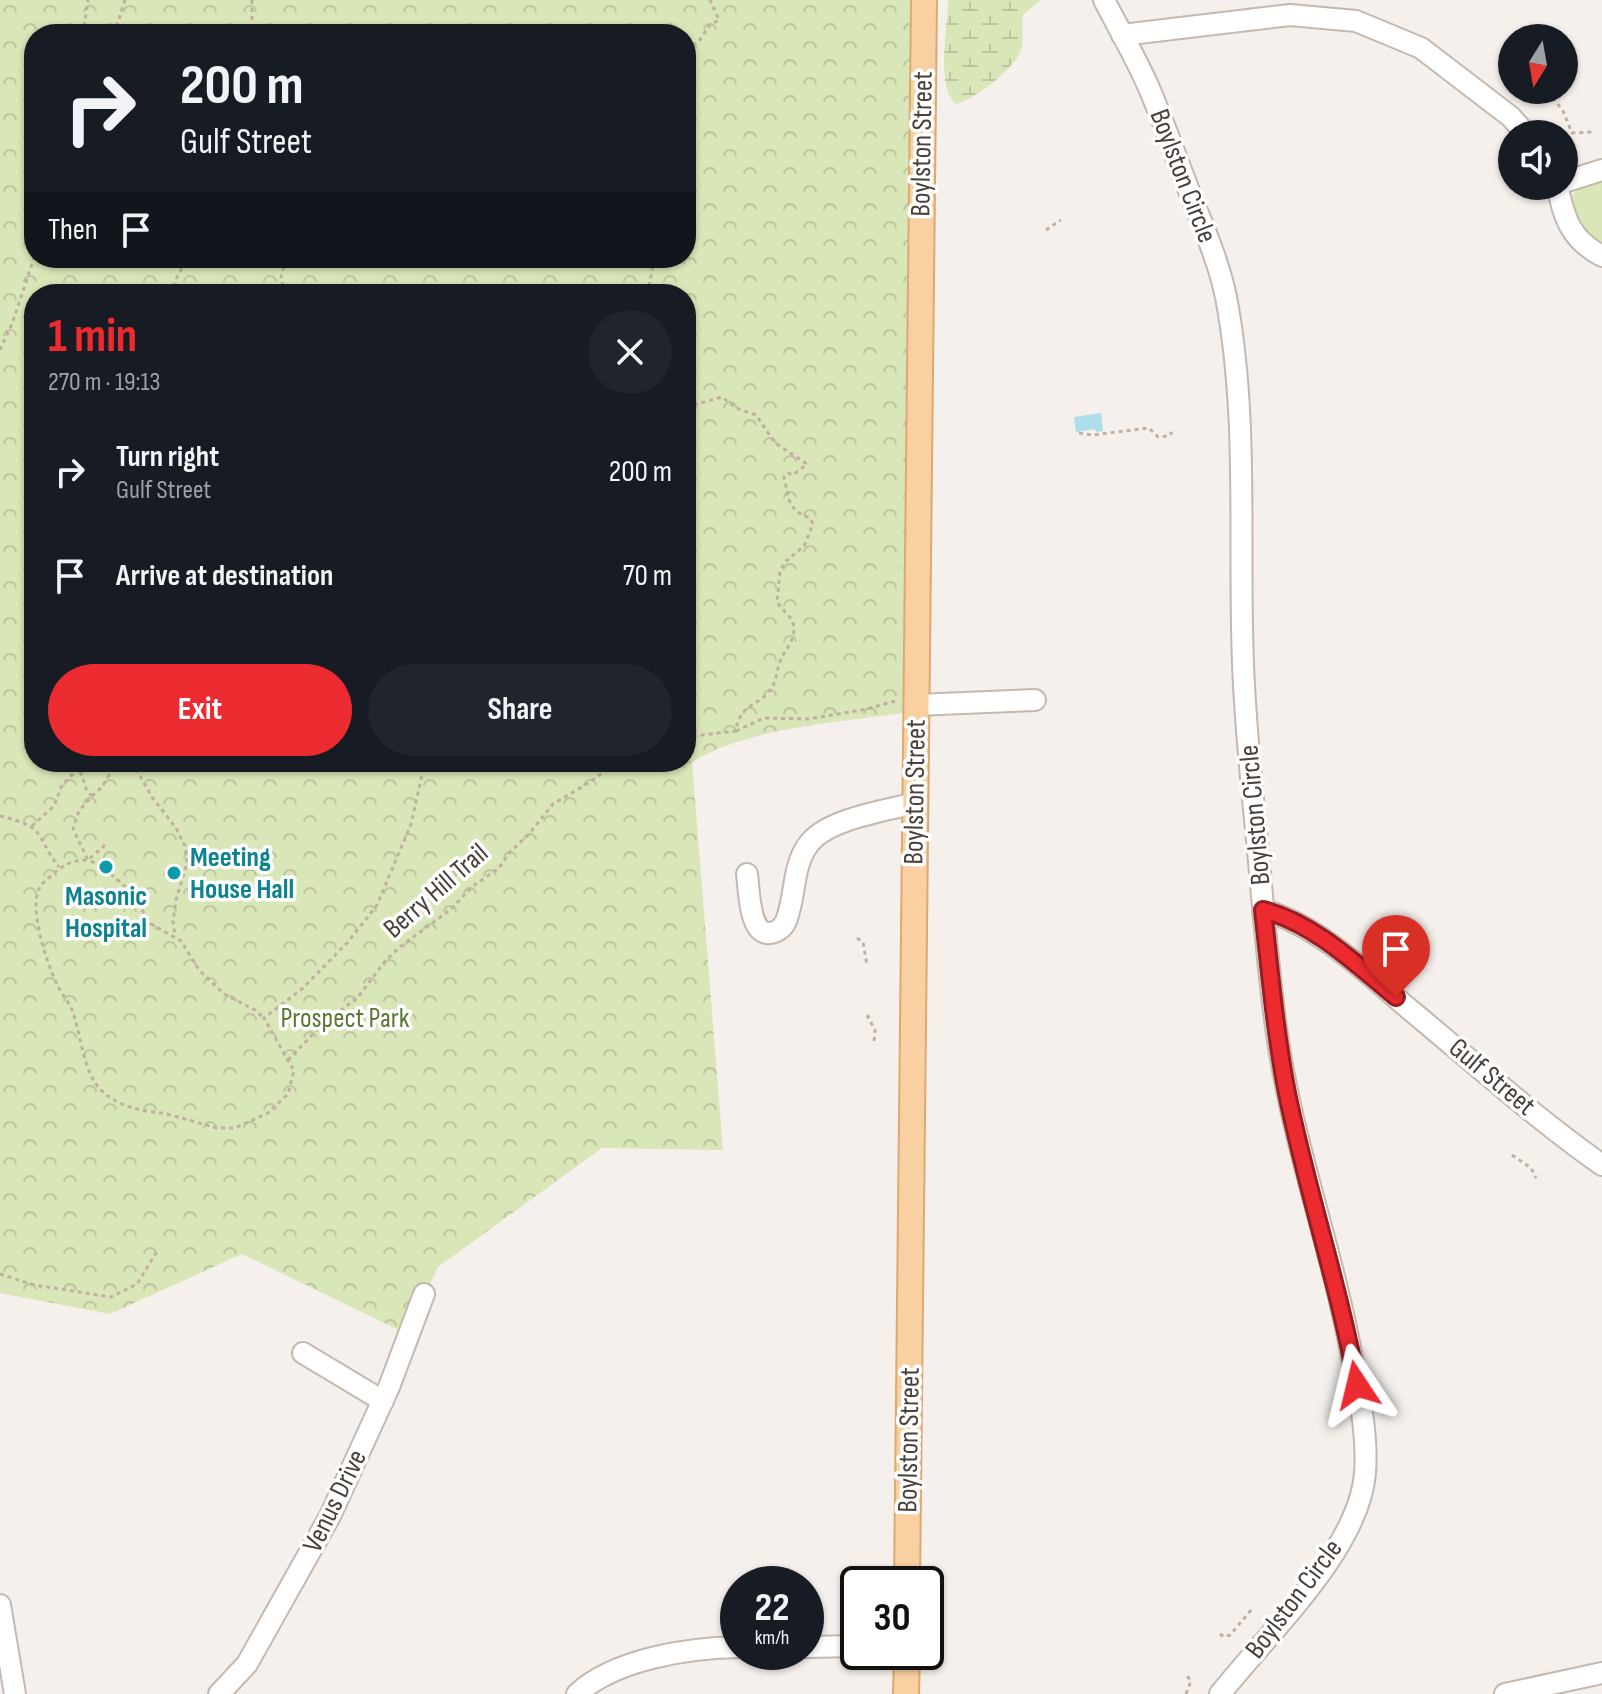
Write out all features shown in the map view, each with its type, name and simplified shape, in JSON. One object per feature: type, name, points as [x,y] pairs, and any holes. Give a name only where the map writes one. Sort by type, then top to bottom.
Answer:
[{"type":"main road","name":"Boylston Street","points":[[907,1566],[924,0]]},
{"type":"main road","points":[[906,1694],[907,1670]]},
{"type":"street","name":"Boylston Circle","points":[[1104,0],[1149,86],[1196,206],[1225,292],[1234,349],[1243,512],[1243,661],[1276,1029],[1287,1092],[1344,1314],[1362,1408],[1365,1477],[1352,1518],[1310,1586],[1220,1694]]},
{"type":"street","points":[[1122,35],[1290,15],[1356,21],[1421,48],[1514,120]]},
{"type":"street","points":[[1578,178],[1602,170]]},
{"type":"street","points":[[1561,200],[1572,233],[1590,250],[1602,256]]},
{"type":"street","points":[[916,699],[1035,700]]},
{"type":"street","points":[[747,874],[753,921],[760,931],[770,934],[778,931],[786,923],[799,860],[809,842],[825,829],[915,803]]},
{"type":"street","name":"Gulf Street","points":[[1263,910],[1283,915],[1302,925],[1367,973],[1549,1125],[1602,1165]]},
{"type":"street","name":"Venus Drive","points":[[219,1694],[247,1664],[330,1516],[383,1401],[424,1294]]},
{"type":"street","points":[[303,1353],[383,1401]]},
{"type":"street","points":[[0,1605],[15,1694]]},
{"type":"street","points":[[577,1694],[592,1680],[619,1668],[679,1652],[720,1649]]},
{"type":"street","points":[[1505,1694],[1602,1673]]},
{"type":"path","points":[[84,24],[88,0]]},
{"type":"path","points":[[117,24],[125,0]]},
{"type":"path","points":[[252,0],[252,24]]},
{"type":"path","points":[[696,43],[710,25],[719,20],[710,0]]},
{"type":"path","points":[[1558,104],[1572,133],[1593,132]]},
{"type":"path","points":[[1046,230],[1061,220]]},
{"type":"path","points":[[0,350],[24,288]]},
{"type":"path","points":[[696,404],[722,397],[736,408],[756,415],[775,443],[807,465],[784,477],[790,504],[797,513],[810,518],[813,524],[804,546],[785,562],[780,571],[777,602],[792,622],[793,634],[769,692],[756,700],[738,719],[736,731]]},
{"type":"path","points":[[1079,433],[1092,435],[1149,428],[1158,437],[1169,436],[1172,432]]},
{"type":"path","points":[[696,736],[736,731],[764,718],[809,719],[916,699]]},
{"type":"path","points":[[32,826],[54,806],[62,785],[75,772]]},
{"type":"path","points":[[80,772],[92,796]]},
{"type":"path","points":[[88,860],[73,829],[79,811],[102,787],[111,772]]},
{"type":"path","points":[[138,772],[185,846],[187,863],[177,891],[173,921],[176,937],[199,970],[224,994],[264,1018],[294,1071],[288,1094],[268,1113],[235,1128],[217,1128],[184,1117],[130,1108],[95,1084],[72,1011],[55,980],[38,927],[35,907],[38,890],[60,868],[75,860],[88,860],[102,866],[130,891],[151,924],[176,937]]},
{"type":"path","points":[[264,1018],[303,988],[348,942],[377,905],[411,824],[423,772]]},
{"type":"path","name":"Berry Hill Trail","points":[[288,1060],[322,1025],[358,997],[386,960],[401,946],[499,868],[553,804],[604,772]]},
{"type":"path","points":[[0,816],[18,819],[32,826],[43,838],[48,853],[60,868]]},
{"type":"path","points":[[88,860],[105,845]]},
{"type":"path","points":[[857,938],[861,939],[864,947],[867,965]]},
{"type":"path","points":[[857,947],[864,947]]},
{"type":"path","points":[[867,1015],[875,1030],[874,1042]]},
{"type":"path","points":[[1512,1155],[1531,1168],[1532,1176],[1536,1178]]},
{"type":"path","points":[[0,1274],[34,1285],[111,1297],[137,1284],[158,1250]]},
{"type":"path","points":[[1220,1634],[1224,1637],[1230,1635],[1252,1609]]},
{"type":"path","points":[[1186,1694],[1191,1685],[1187,1676]]},
{"type":"green space","name":"Prospect Park","points":[[0,0],[924,0],[916,711],[770,733],[742,740],[696,760],[696,284],[24,284],[24,772],[693,772],[723,1150],[602,1148],[438,1267],[407,1334],[242,1254],[110,1314],[0,1293]]},
{"type":"green space","points":[[948,0],[1040,0],[1023,15],[1022,47],[1013,64],[984,89],[956,104],[946,84],[944,70]]},
{"type":"green space","points":[[1602,182],[1602,248],[1583,230],[1573,213],[1572,200],[1578,200],[1578,190]]},
{"type":"water","points":[[1101,413],[1103,431],[1076,432],[1074,417]]},
{"type":"place","name":"Masonic Hospital","points":[[106,867]]},
{"type":"place","name":"Meeting House Hall","points":[[174,873]]},
{"type":"route","points":[[1357,1385],[1344,1314],[1306,1176],[1287,1092],[1276,1029],[1263,910],[1283,915],[1302,925],[1396,997]]}]
